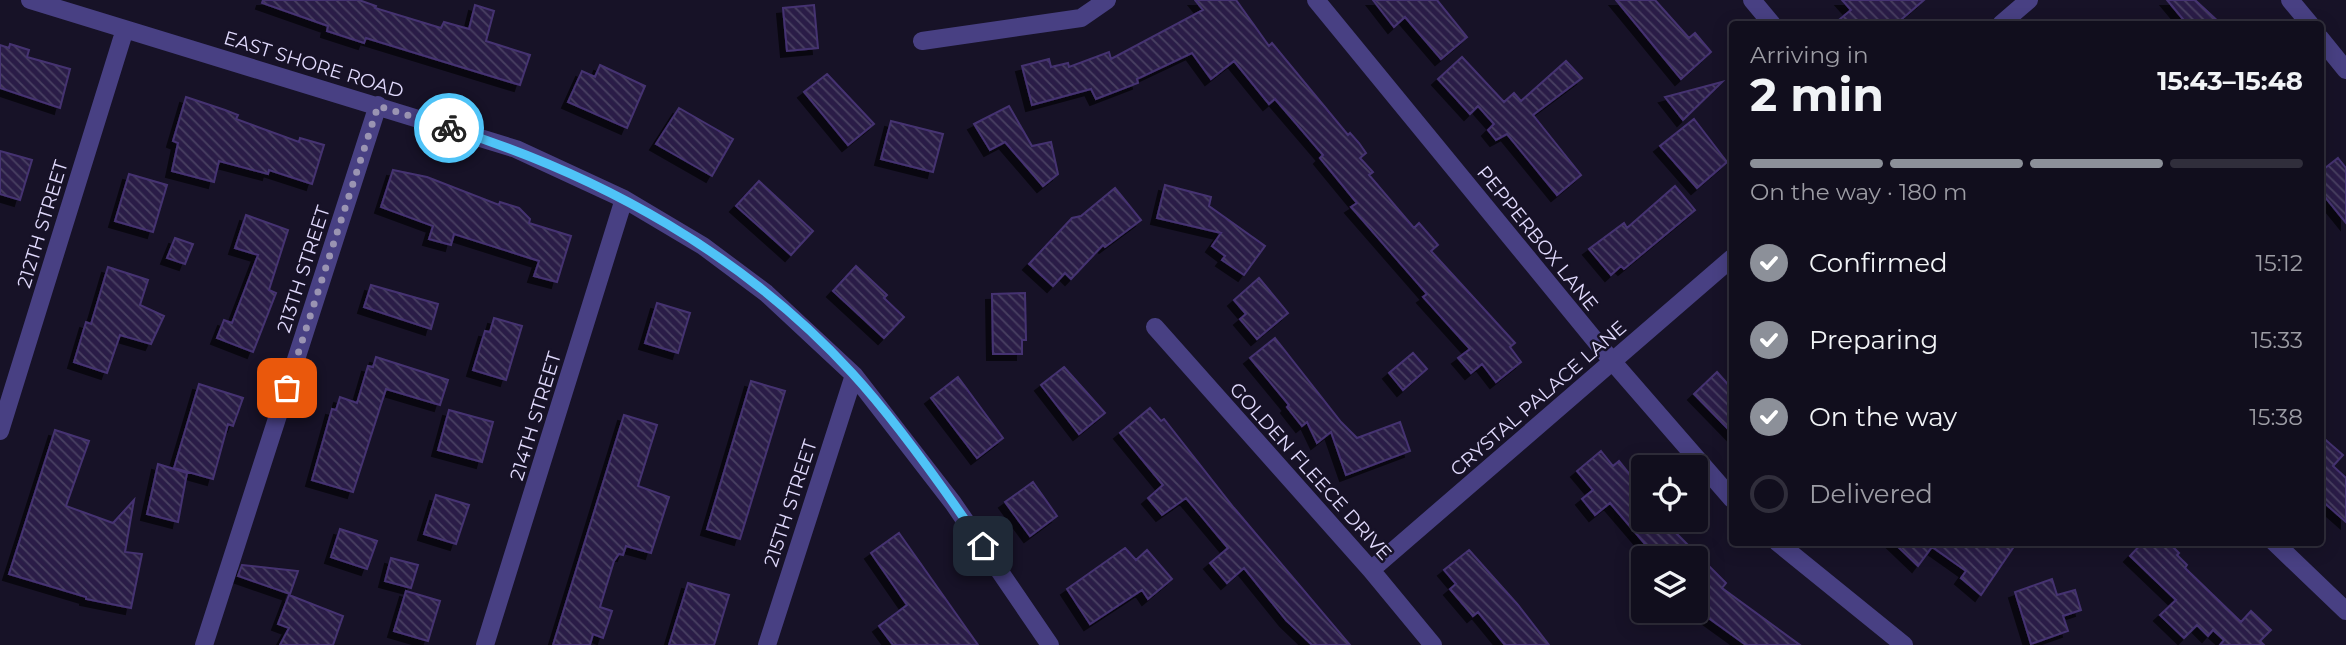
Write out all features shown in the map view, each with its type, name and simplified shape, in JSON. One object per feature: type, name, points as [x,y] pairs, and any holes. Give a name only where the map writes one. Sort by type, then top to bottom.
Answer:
[{"type":"street","name":"EAST SHORE ROAD","points":[[30,0],[516,149],[624,199],[703,246],[766,293],[854,375],[953,503],[1050,645]]},
{"type":"street","points":[[922,41],[1081,18],[1107,0]]},
{"type":"street","name":"PEPPERBOX LANE","points":[[1316,0],[1612,361],[1729,496]]},
{"type":"street","points":[[1752,0],[1770,21]]},
{"type":"street","points":[[2004,21],[2029,0]]},
{"type":"street","points":[[2290,0],[2308,21]]},
{"type":"street","name":"212TH STREET","points":[[0,431],[125,29]]},
{"type":"street","points":[[2324,43],[2346,70]]},
{"type":"street","name":"213TH STREET","points":[[204,645],[378,106]]},
{"type":"street","name":"214TH STREET","points":[[485,645],[624,199]]},
{"type":"street","name":"CRYSTAL PALACE LANE","points":[[1371,570],[1729,261]]},
{"type":"street","name":"GOLDEN FLEECE DRIVE","points":[[1155,327],[1371,570],[1433,645]]},
{"type":"street","name":"215TH STREET","points":[[767,645],[854,375]]},
{"type":"street","points":[[1782,546],[1904,645]]},
{"type":"street","points":[[2278,546],[2346,611]]},
{"type":"building","points":[[263,0],[359,0],[376,6],[375,8],[441,28],[444,22],[469,29],[475,5],[494,11],[486,41],[530,55],[520,85],[366,38],[364,43],[327,31],[328,26],[262,3]]},
{"type":"building","points":[[1195,0],[1236,0],[1269,46],[1272,43],[1348,135],[1350,133],[1359,143],[1366,153],[1360,158],[1373,172],[1369,175],[1414,228],[1419,223],[1438,245],[1431,251],[1515,343],[1510,347],[1521,362],[1496,382],[1482,364],[1471,373],[1458,358],[1470,349],[1423,297],[1427,294],[1351,207],[1357,203],[1320,158],[1323,155],[1275,99],[1269,104],[1234,61],[1211,79],[1192,53],[1137,79],[1138,83],[1096,99],[1091,89],[1032,105],[1022,66],[1049,59],[1051,67],[1068,63],[1069,67],[1109,52],[1111,59],[1203,10]]},
{"type":"building","points":[[1373,0],[1437,0],[1467,37],[1441,59],[1405,17],[1394,27]]},
{"type":"building","points":[[1616,0],[1655,0],[1689,38],[1695,33],[1711,52],[1681,79]]},
{"type":"building","points":[[1842,0],[1924,0],[1900,21],[1838,21],[1851,10]]},
{"type":"building","points":[[2167,0],[2195,0],[2218,21],[2184,21]]},
{"type":"building","points":[[814,5],[818,48],[787,51],[783,8]]},
{"type":"building","points":[[10,44],[29,50],[27,57],[70,69],[60,108],[0,88],[0,45],[9,48]]},
{"type":"building","points":[[1462,57],[1504,102],[1514,93],[1521,101],[1566,61],[1582,78],[1533,115],[1581,175],[1557,195],[1507,134],[1496,140],[1488,130],[1494,124],[1478,106],[1470,114],[1438,79]]},
{"type":"building","points":[[600,65],[645,86],[627,128],[568,102],[582,71],[595,77]]},
{"type":"building","points":[[827,74],[874,124],[848,145],[804,92]]},
{"type":"building","points":[[1722,82],[1683,120],[1665,97]]},
{"type":"building","points":[[186,97],[238,115],[236,119],[299,142],[300,138],[324,145],[312,184],[269,170],[268,174],[219,161],[214,182],[172,171],[178,143],[173,141]]},
{"type":"building","points":[[1009,106],[1032,146],[1051,142],[1058,174],[1043,186],[1005,142],[990,150],[974,124]]},
{"type":"building","points":[[679,108],[733,139],[712,176],[656,144]]},
{"type":"building","points":[[1694,119],[1727,162],[1697,188],[1660,146]]},
{"type":"building","points":[[891,121],[943,134],[933,172],[881,159]]},
{"type":"building","points":[[0,151],[32,160],[20,200],[0,194]]},
{"type":"building","points":[[2338,158],[2346,168],[2346,223],[2324,196],[2324,169]]},
{"type":"building","points":[[393,170],[427,177],[499,205],[500,202],[519,208],[530,219],[529,223],[571,236],[557,282],[534,276],[539,261],[454,234],[451,245],[429,239],[433,226],[381,207]]},
{"type":"building","points":[[129,174],[167,185],[153,232],[115,221]]},
{"type":"building","points":[[759,181],[813,231],[791,255],[736,206]]},
{"type":"building","points":[[1165,185],[1211,197],[1209,206],[1265,246],[1244,275],[1222,260],[1225,256],[1212,246],[1221,233],[1157,218]]},
{"type":"building","points":[[1675,186],[1695,210],[1624,269],[1621,266],[1611,275],[1589,249],[1624,223],[1627,228]]},
{"type":"building","points":[[1115,188],[1141,220],[1105,247],[1103,245],[1071,279],[1065,273],[1053,286],[1029,264],[1072,218],[1081,216]]},
{"type":"building","points":[[246,215],[288,230],[269,290],[276,293],[253,352],[217,338],[224,320],[232,323],[258,255],[235,248]]},
{"type":"building","points":[[175,238],[193,244],[185,264],[167,258]]},
{"type":"building","points":[[856,266],[887,295],[884,298],[904,317],[884,338],[833,291]]},
{"type":"building","points":[[108,267],[148,280],[140,305],[164,316],[151,344],[120,335],[107,373],[74,362],[86,322],[91,324]]},
{"type":"building","points":[[1259,278],[1288,313],[1257,339],[1240,319],[1246,314],[1234,300]]},
{"type":"building","points":[[371,285],[438,304],[431,329],[364,307]]},
{"type":"building","points":[[1025,293],[1026,340],[1022,340],[1022,354],[993,354],[992,294]]},
{"type":"building","points":[[657,303],[690,313],[678,353],[645,343]]},
{"type":"building","points":[[494,318],[522,326],[506,380],[473,370],[485,331],[490,332]]},
{"type":"building","points":[[1275,338],[1341,422],[1357,438],[1400,422],[1410,451],[1346,475],[1331,432],[1317,443],[1307,422],[1302,426],[1287,407],[1289,405],[1250,358]]},
{"type":"building","points":[[1413,353],[1427,369],[1403,390],[1389,373]]},
{"type":"building","points":[[376,357],[448,380],[440,405],[386,389],[353,492],[312,480],[332,409],[336,410],[340,397],[357,403],[368,366],[373,367]]},
{"type":"building","points":[[1064,367],[1105,413],[1079,434],[1041,385]]},
{"type":"building","points":[[1717,372],[1729,386],[1729,430],[1694,394]]},
{"type":"building","points":[[958,377],[1003,438],[977,458],[931,398]]},
{"type":"building","points":[[751,381],[785,391],[740,539],[707,529]]},
{"type":"building","points":[[199,384],[243,398],[233,426],[228,424],[213,479],[174,468]]},
{"type":"building","points":[[1150,408],[1161,421],[1164,419],[1234,508],[1350,645],[1312,645],[1286,620],[1244,568],[1227,583],[1210,563],[1228,548],[1186,498],[1162,515],[1148,498],[1163,485],[1120,433]]},
{"type":"building","points":[[449,410],[493,422],[482,462],[438,450]]},
{"type":"building","points":[[624,415],[657,425],[638,486],[669,497],[651,553],[626,546],[623,555],[619,554],[614,561],[600,607],[612,611],[603,638],[593,634],[590,645],[553,645]]},
{"type":"building","points":[[55,430],[89,441],[66,506],[113,523],[134,500],[125,552],[142,554],[131,608],[86,599],[9,574]]},
{"type":"building","points":[[2324,438],[2343,455],[2333,466],[2346,478],[2346,522],[2324,503]]},
{"type":"building","points":[[1601,451],[1613,466],[1619,461],[1631,476],[1631,528],[1610,503],[1595,515],[1582,499],[1593,490],[1577,471]]},
{"type":"building","points":[[158,464],[187,473],[178,522],[147,514]]},
{"type":"building","points":[[1033,482],[1057,516],[1030,536],[1005,502]]},
{"type":"building","points":[[436,495],[469,505],[456,544],[424,534]]},
{"type":"building","points":[[340,529],[377,541],[367,569],[331,557]]},
{"type":"building","points":[[1635,532],[1675,532],[1689,546],[1647,546]]},
{"type":"building","points":[[899,533],[978,645],[893,645],[879,626],[907,605],[871,553]]},
{"type":"building","points":[[1897,546],[2014,546],[1981,595],[1961,578],[1966,571],[1932,547],[1918,566]]},
{"type":"building","points":[[2139,546],[2172,546],[2187,565],[2185,568],[2241,622],[2251,611],[2271,630],[2260,641],[2264,645],[2220,645],[2224,640],[2213,630],[2208,636],[2197,625],[2184,638],[2160,615],[2176,600],[2130,556]]},
{"type":"building","points":[[1125,548],[1136,560],[1147,550],[1172,579],[1148,599],[1142,590],[1090,624],[1067,589]]},
{"type":"building","points":[[1469,550],[1549,645],[1505,645],[1478,612],[1473,616],[1450,589],[1456,584],[1444,570]]},
{"type":"building","points":[[391,558],[418,565],[411,588],[385,581]]},
{"type":"building","points":[[242,565],[298,571],[290,594],[238,576]]},
{"type":"building","points":[[1708,565],[1726,583],[1722,588],[1800,645],[1746,645],[1708,618]]},
{"type":"building","points":[[2052,579],[2057,595],[2075,590],[2081,610],[2063,616],[2068,631],[2031,644],[2015,592]]},
{"type":"building","points":[[688,583],[729,595],[714,645],[669,645]]},
{"type":"building","points":[[406,591],[440,601],[428,641],[394,631]]},
{"type":"building","points":[[289,595],[343,616],[333,645],[280,645],[289,628],[278,624]]},
{"type":"way so far","points":[[287,388],[378,106],[449,128]]},
{"type":"route","points":[[449,128],[516,149],[624,199],[703,246],[766,293],[811,332],[854,375],[983,546]]}]
